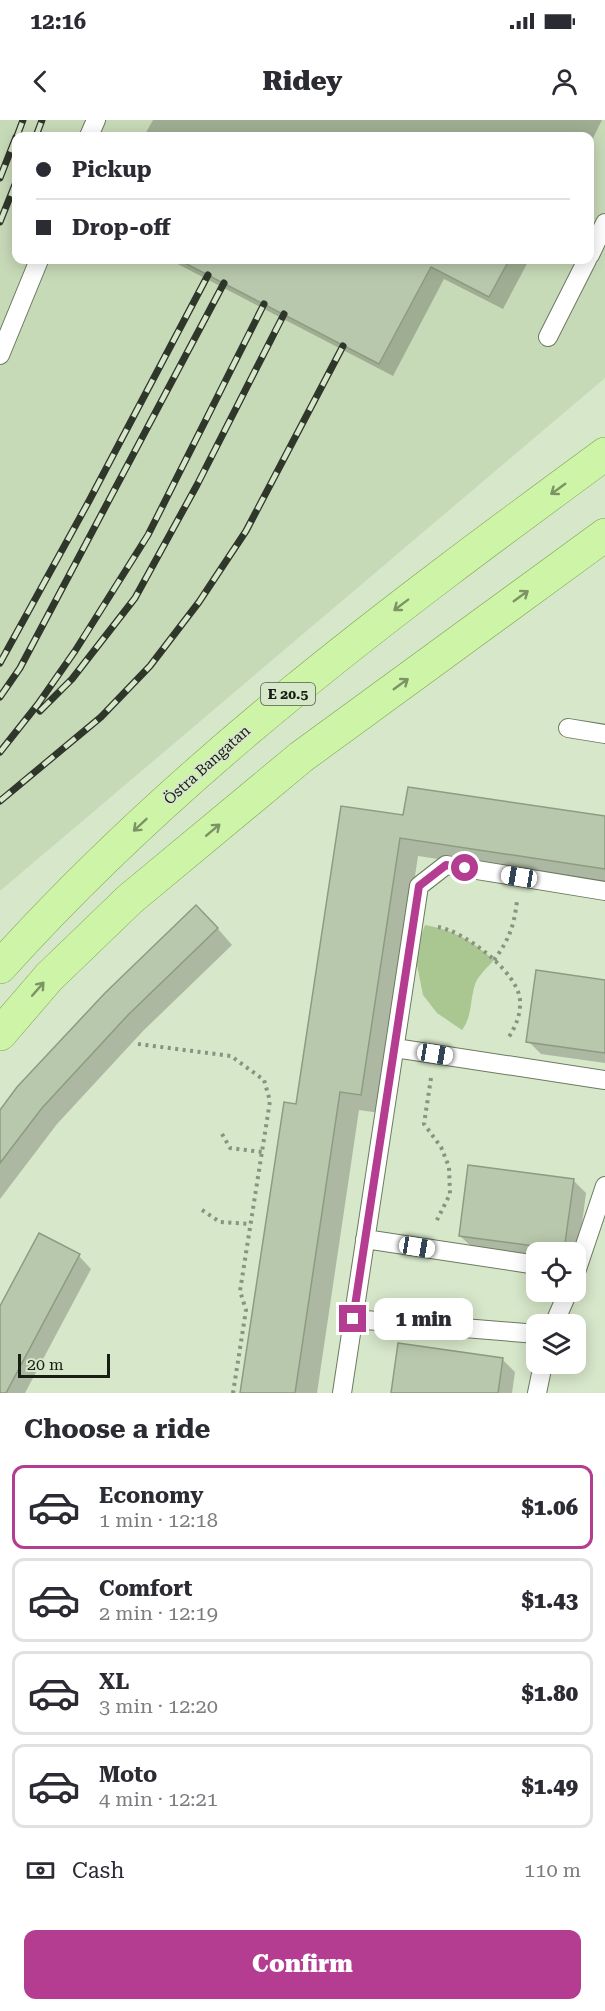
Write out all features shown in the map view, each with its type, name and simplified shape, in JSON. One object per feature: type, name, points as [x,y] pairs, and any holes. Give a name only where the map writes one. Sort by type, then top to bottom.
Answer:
[{"type":"main road","name":"Östra Bangatan","points":[[0,967],[53,908],[120,844],[278,703],[377,623],[605,454]]},
{"type":"main road","points":[[0,1034],[49,977],[130,898],[274,779],[605,536]]},
{"type":"lane","points":[[594,246],[605,223]]},
{"type":"lane","points":[[0,355],[37,264]]},
{"type":"lane","points":[[549,337],[585,264]]},
{"type":"lane","points":[[568,728],[605,734]]},
{"type":"lane","points":[[342,1393],[419,886],[446,865],[605,891]]},
{"type":"lane","points":[[395,1048],[605,1080]]},
{"type":"lane","points":[[586,1242],[605,1186]]},
{"type":"lane","points":[[365,1239],[526,1263]]},
{"type":"lane","points":[[353,1319],[526,1333]]},
{"type":"lane","points":[[537,1393],[541,1374]]},
{"type":"path","points":[[494,960],[508,942],[515,916],[519,877]]},
{"type":"path","points":[[413,923],[443,928],[474,942],[511,979],[520,998],[516,1025],[506,1041],[475,1060]]},
{"type":"path","points":[[138,1044],[231,1056],[264,1080],[270,1101],[240,1291],[246,1310],[233,1393]]},
{"type":"path","points":[[417,1247],[435,1223],[450,1194],[449,1167],[441,1147],[424,1124],[435,1054]]},
{"type":"path","points":[[222,1134],[230,1148],[262,1152]]},
{"type":"path","points":[[202,1210],[220,1222],[251,1224]]},
{"type":"shaded area","points":[[0,120],[605,120],[605,378],[0,891]]},
{"type":"shaded area","points":[[425,925],[462,937],[494,960],[475,984],[469,1015],[462,1030],[437,1013],[423,995],[417,965],[417,947]]},
{"type":"building","points":[[187,264],[507,264],[489,297],[431,267],[379,364]]},
{"type":"building","points":[[408,787],[605,816],[605,869],[400,838],[361,1095],[340,1092],[295,1393],[240,1393],[284,1102],[296,1104],[341,806],[403,815]]},
{"type":"building","points":[[196,905],[218,928],[128,1015],[42,1108],[0,1163],[0,1110],[17,1087],[105,993]]},
{"type":"building","points":[[536,970],[605,980],[605,1053],[526,1042]]},
{"type":"building","points":[[468,1165],[574,1179],[565,1242],[526,1242],[526,1245],[459,1236]]},
{"type":"building","points":[[39,1233],[80,1254],[6,1393],[0,1393],[0,1306]]},
{"type":"building","points":[[398,1343],[503,1358],[498,1393],[391,1393]]},
{"type":"railway","points":[[18,132],[23,120]]},
{"type":"railway","points":[[38,132],[42,120]]},
{"type":"railway","points":[[0,178],[12,147]]},
{"type":"railway","points":[[0,222],[12,192]]},
{"type":"railway","points":[[0,663],[89,501],[208,275]]},
{"type":"railway","points":[[0,697],[20,668],[224,283]]},
{"type":"railway","points":[[0,752],[38,704],[75,651],[148,535],[264,304]]},
{"type":"railway","points":[[40,711],[72,679],[135,598],[197,485],[284,314]]},
{"type":"railway","points":[[0,801],[101,717],[150,666],[199,602],[246,531],[343,346]]},
{"type":"route","points":[[353,1319],[419,886],[446,865],[465,868]]}]
